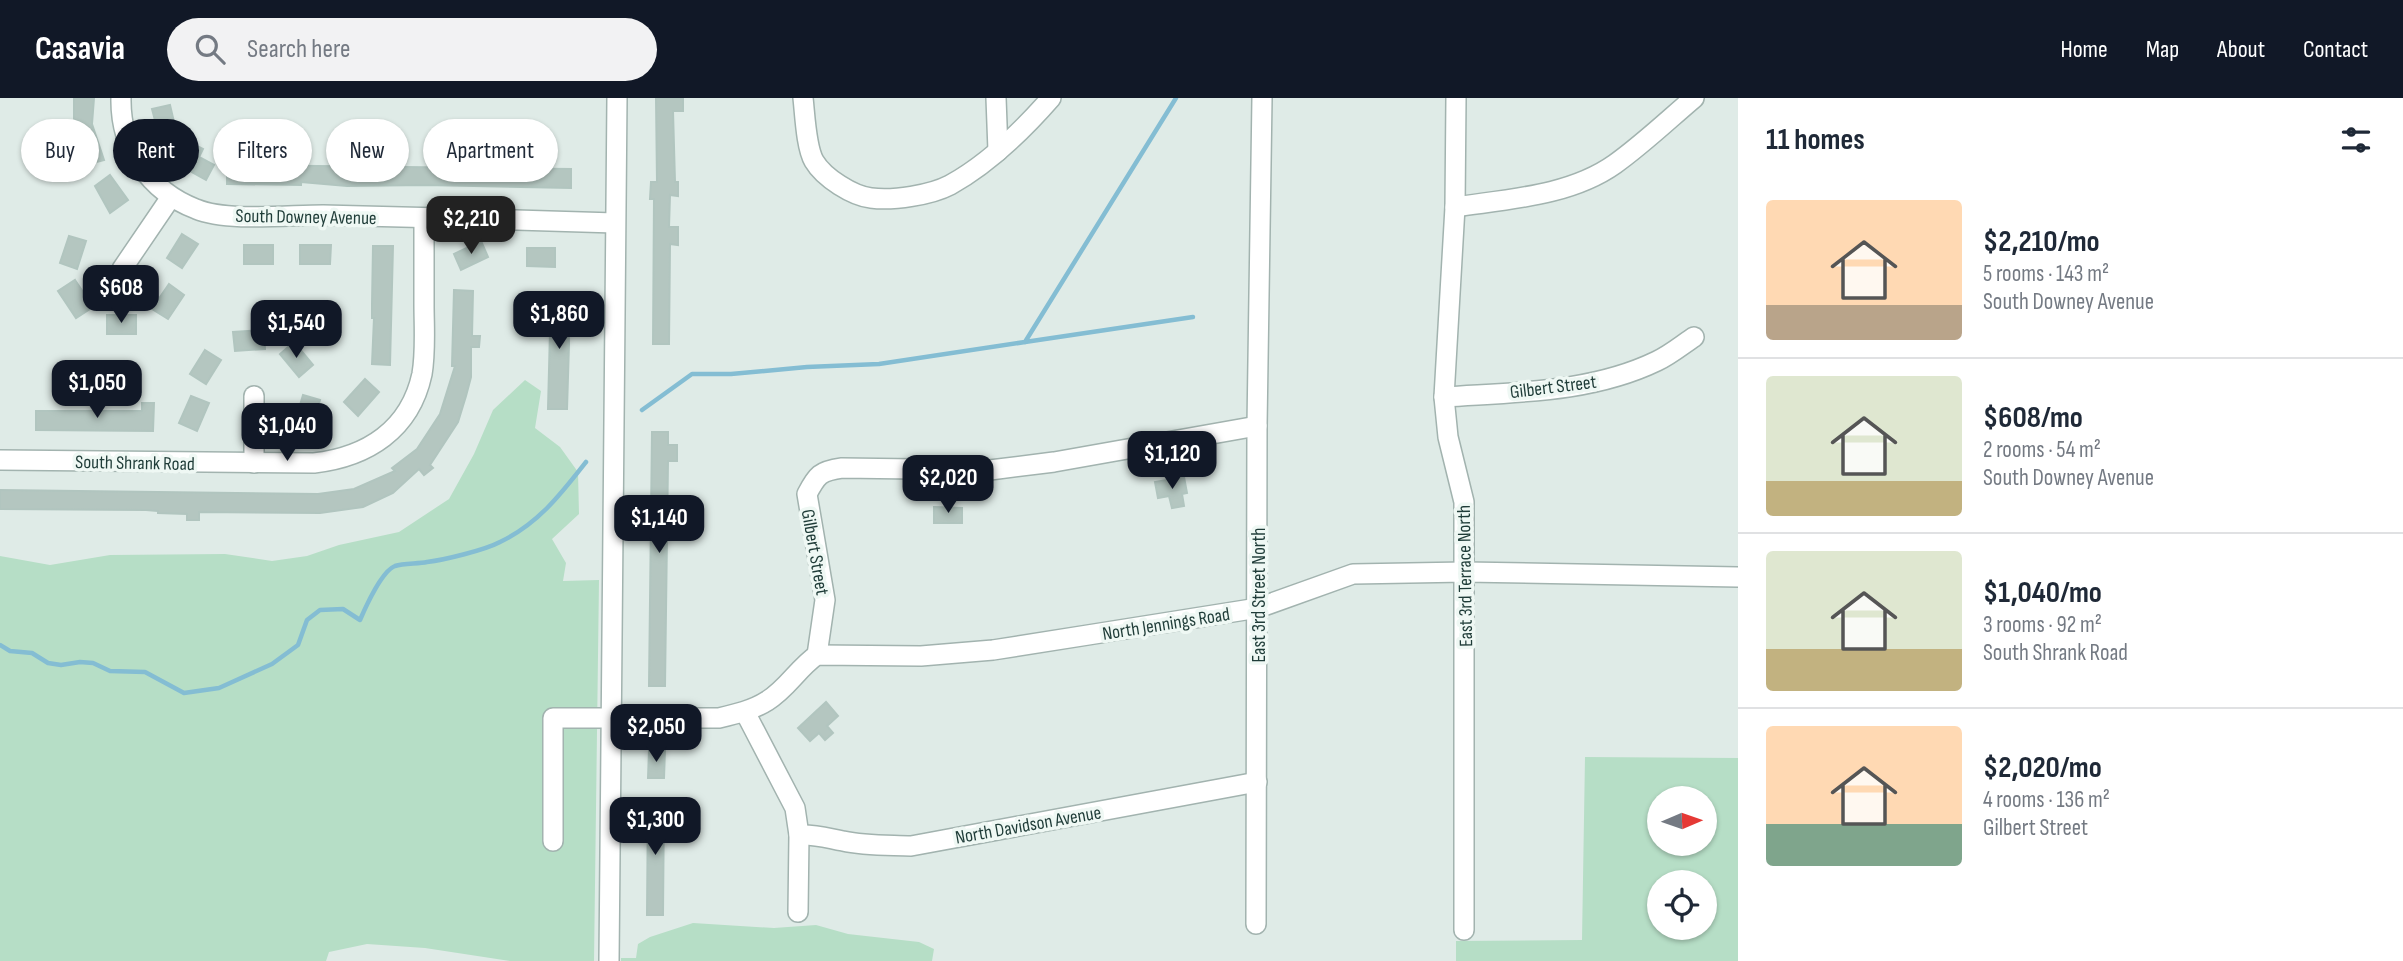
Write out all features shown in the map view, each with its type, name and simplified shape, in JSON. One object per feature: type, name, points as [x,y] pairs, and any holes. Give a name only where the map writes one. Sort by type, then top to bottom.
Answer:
[{"type":"street","name":"South Downey Avenue","points":[[121,98],[126,136],[137,162],[155,185],[171,197],[197,210],[225,215],[615,223]]},
{"type":"street","points":[[609,961],[617,98]]},
{"type":"street","points":[[803,98],[814,161],[838,186],[871,198],[917,196],[949,186],[998,151],[1051,98]]},
{"type":"street","points":[[996,98],[998,151]]},
{"type":"street","name":"East 3rd Street North","points":[[1256,924],[1262,98]]},
{"type":"street","name":"East 3rd Terrace North","points":[[1457,98],[1455,207],[1444,397],[1448,437],[1464,502],[1464,930]]},
{"type":"street","points":[[1455,207],[1549,192],[1598,174],[1615,164],[1694,98]]},
{"type":"street","points":[[122,270],[171,197]]},
{"type":"street","name":"South Shrank Road","points":[[0,460],[254,463],[332,461],[362,452],[388,434],[413,400],[422,372],[425,351],[425,218]]},
{"type":"street","name":"Gilbert Street","points":[[1444,397],[1571,387],[1610,379],[1659,361],[1694,337]]},
{"type":"street","points":[[254,396],[254,463]]},
{"type":"street","name":"Gilbert Street","points":[[817,655],[825,600],[807,495],[815,479],[825,470],[990,470],[1054,462],[1258,426]]},
{"type":"street","name":"North Jennings Road","points":[[817,655],[921,656],[993,650],[1258,608],[1353,574],[1465,572],[1738,577]]},
{"type":"street","points":[[553,841],[553,718],[719,718],[745,712],[768,701],[817,655]]},
{"type":"street","points":[[745,712],[795,808],[799,835],[798,912]]},
{"type":"street","name":"North Davidson Avenue","points":[[799,835],[819,834],[844,842],[911,846],[1257,782]]},
{"type":"green space","points":[[525,380],[541,391],[535,428],[560,447],[578,472],[579,514],[552,539],[566,563],[563,581],[599,580],[594,961],[510,961],[425,948],[367,944],[329,952],[326,961],[0,961],[0,556],[50,565],[110,555],[225,554],[272,561],[307,556],[339,545],[399,532],[449,499],[474,454],[493,410]]},
{"type":"green space","points":[[1585,757],[1738,758],[1738,961],[1456,961],[1456,941],[1582,940]]},
{"type":"green space","points":[[693,923],[774,928],[816,925],[848,934],[919,942],[934,949],[932,961],[621,961],[621,958],[636,958],[638,944],[650,937]]},
{"type":"building","points":[[74,98],[94,98],[92,119],[74,119]]},
{"type":"building","points":[[656,98],[683,98],[683,111],[673,111],[675,182],[678,182],[678,196],[670,195],[669,227],[678,227],[678,245],[670,244],[669,344],[653,344],[654,199],[650,199],[651,182],[657,182]]},
{"type":"building","points":[[170,105],[173,119],[155,119],[152,109]]},
{"type":"building","points":[[99,145],[104,160],[99,161]]},
{"type":"building","points":[[199,157],[213,164],[206,180],[199,176]]},
{"type":"building","points":[[312,166],[326,166],[326,182],[409,182],[409,167],[423,167],[423,182],[558,182],[558,169],[571,169],[571,188],[347,186],[301,182],[312,182]]},
{"type":"building","points":[[110,175],[128,200],[110,213],[95,186]]},
{"type":"building","points":[[227,182],[301,182],[301,185]]},
{"type":"building","points":[[182,234],[198,244],[182,268],[167,258]]},
{"type":"building","points":[[69,236],[86,241],[77,269],[60,263]]},
{"type":"building","points":[[481,241],[488,257],[461,270],[454,254]]},
{"type":"building","points":[[244,245],[273,245],[273,264],[244,264]]},
{"type":"building","points":[[300,245],[331,245],[330,264],[300,264]]},
{"type":"building","points":[[373,246],[393,246],[390,365],[372,364]]},
{"type":"building","points":[[527,248],[555,248],[555,267],[527,266]]},
{"type":"building","points":[[75,280],[93,307],[76,318],[58,291]]},
{"type":"building","points":[[169,284],[184,295],[168,319],[152,309]]},
{"type":"building","points":[[454,290],[473,291],[472,336],[480,336],[479,347],[471,347],[471,377],[466,396],[458,422],[430,465],[433,468],[424,475],[419,469],[393,493],[363,507],[320,513],[199,512],[199,520],[187,520],[187,514],[146,510],[0,509],[0,490],[318,494],[354,489],[395,471],[392,468],[417,449],[440,414],[455,366],[452,366]]},
{"type":"building","points":[[551,292],[568,292],[567,409],[548,409]]},
{"type":"building","points":[[107,315],[136,315],[136,334],[107,334]]},
{"type":"building","points":[[264,330],[265,349],[235,351],[233,332]]},
{"type":"building","points":[[294,342],[313,365],[299,377],[280,354]]},
{"type":"building","points":[[205,350],[221,360],[206,384],[190,374]]},
{"type":"building","points":[[365,379],[379,392],[358,416],[344,402]]},
{"type":"building","points":[[303,395],[320,400],[312,427],[295,422]]},
{"type":"building","points":[[191,396],[209,403],[197,431],[179,423]]},
{"type":"building","points":[[142,403],[154,403],[153,431],[36,430],[36,411],[142,411]]},
{"type":"building","points":[[652,432],[668,432],[668,445],[677,445],[677,461],[668,461],[665,686],[649,686]]},
{"type":"building","points":[[1184,477],[1187,493],[1182,494],[1184,506],[1172,508],[1169,496],[1158,498],[1155,482]]},
{"type":"building","points":[[934,507],[962,508],[962,523],[934,523]]},
{"type":"building","points":[[826,702],[838,716],[827,726],[833,733],[825,740],[819,733],[810,741],[798,728]]},
{"type":"building","points":[[649,750],[665,750],[664,778],[648,778]]},
{"type":"building","points":[[648,798],[664,799],[663,915],[647,915]]},
{"type":"waterway","points":[[642,410],[692,374],[879,364],[1025,342],[1176,98]]},
{"type":"waterway","points":[[1025,342],[1193,317]]},
{"type":"waterway","points":[[0,645],[10,651],[32,653],[48,663],[93,663],[110,671],[145,672],[184,693],[219,688],[272,664],[298,645],[307,620],[320,610],[343,609],[360,620],[380,582],[395,566],[464,554],[514,535],[548,507],[586,462]]}]
